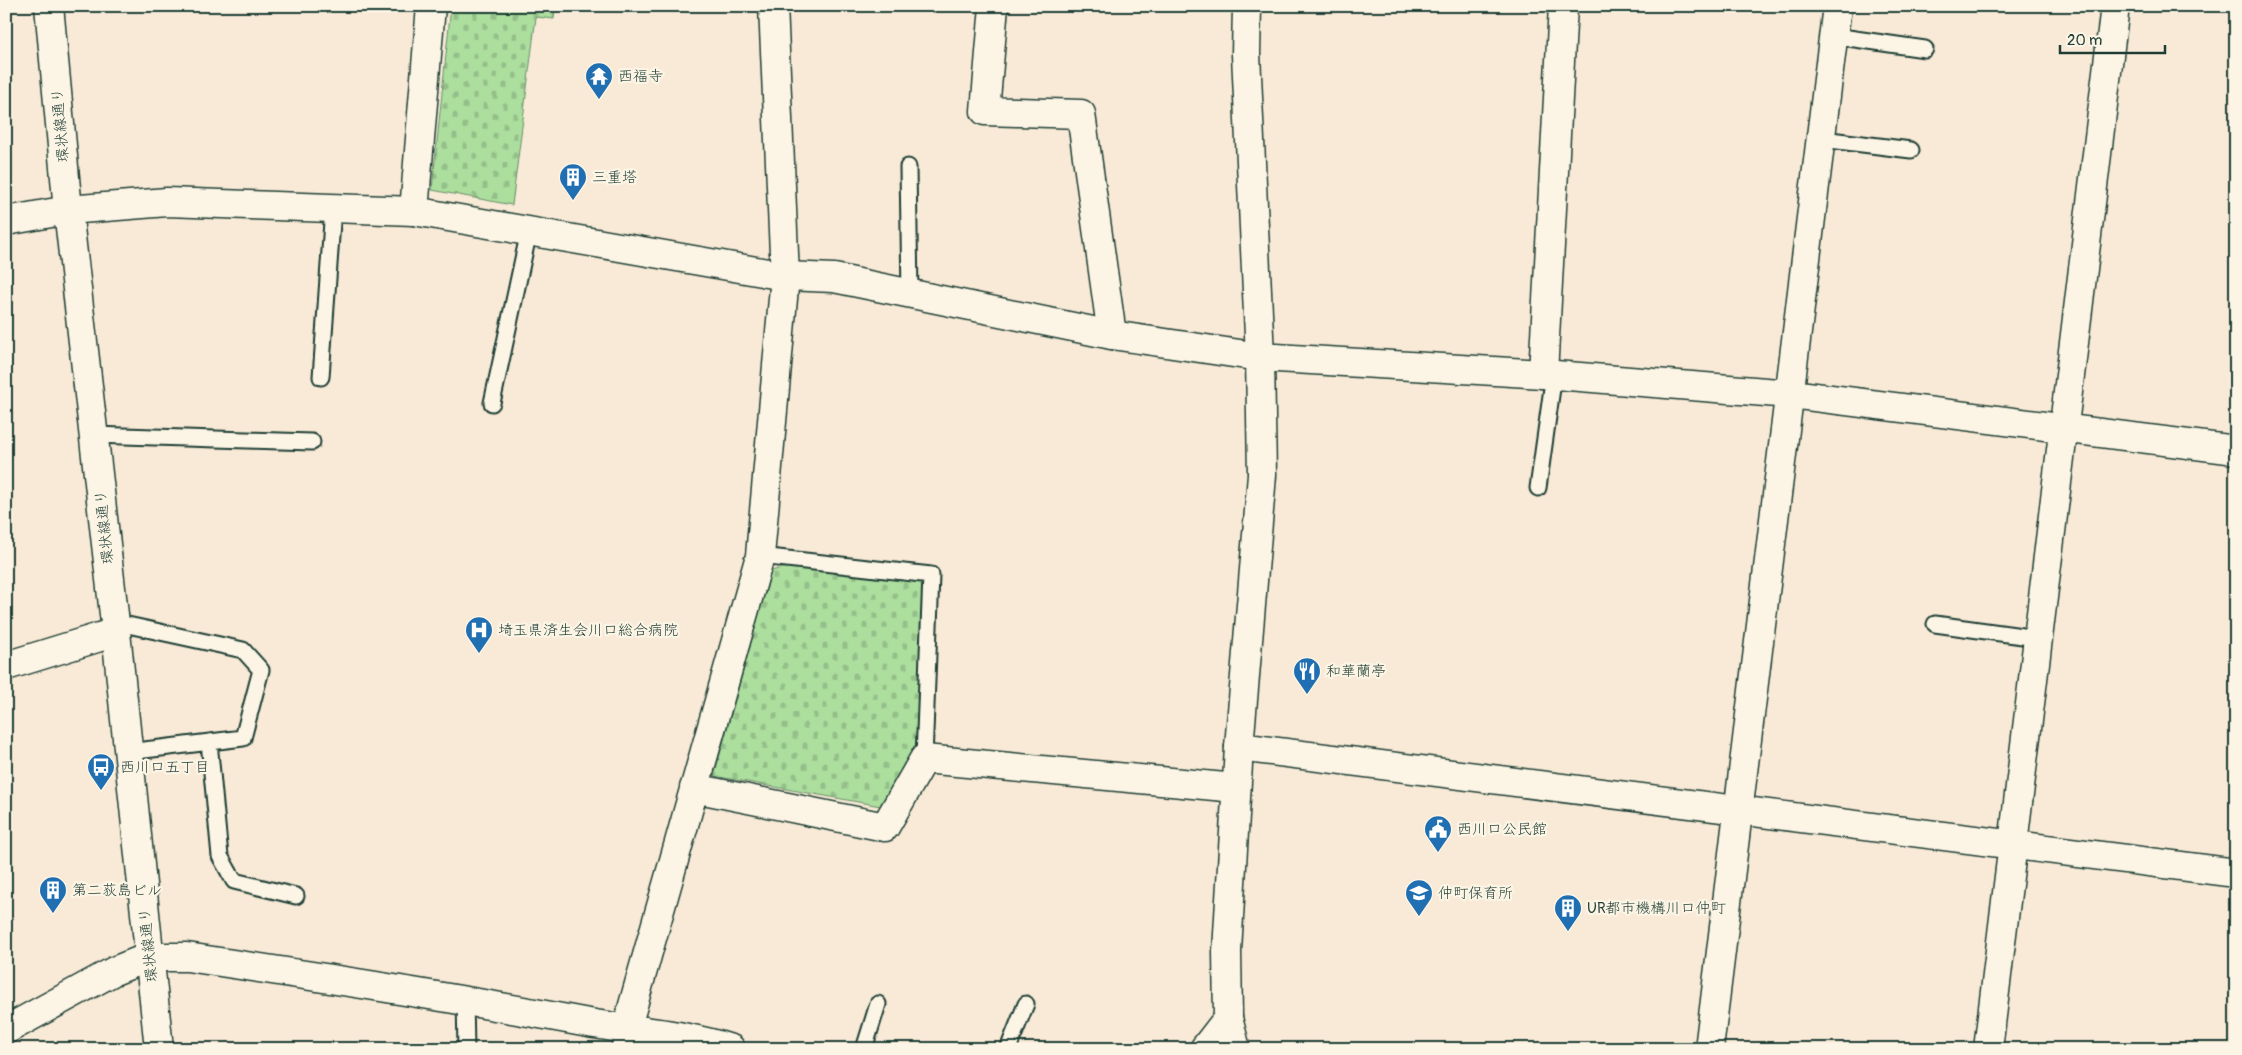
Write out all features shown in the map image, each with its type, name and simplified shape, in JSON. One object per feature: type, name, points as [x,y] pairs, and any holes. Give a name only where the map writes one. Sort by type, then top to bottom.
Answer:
[{"type":"street","name":"環状線通り","points":[[48,6],[68,210],[115,627],[159,1049]]},
{"type":"street","points":[[414,211],[431,6]]},
{"type":"street","points":[[626,1039],[694,788],[760,556],[785,276],[773,6]]},
{"type":"street","points":[[994,6],[985,111],[1080,114],[1112,335]]},
{"type":"street","points":[[1236,1049],[1228,1018],[1227,951],[1239,747],[1262,476],[1260,357],[1246,54],[1247,6]]},
{"type":"street","points":[[1549,374],[1563,6]]},
{"type":"street","points":[[1709,1049],[1791,394],[1837,6]]},
{"type":"street","points":[[1988,1049],[2062,427],[2115,6]]},
{"type":"street","points":[[6,221],[68,210],[167,202],[414,211],[785,276],[834,278],[1112,335],[1260,357],[1549,374],[1791,394],[2236,450]]},
{"type":"street","points":[[6,666],[115,627]]},
{"type":"street","points":[[1239,747],[2236,873]]},
{"type":"street","points":[[694,788],[885,827],[924,759],[1236,788]]},
{"type":"street","points":[[6,1030],[114,971],[149,957],[187,957],[465,1000],[626,1039],[705,1040],[731,1049]]},
{"type":"street","points":[[1204,1049],[1228,1018]]},
{"type":"lane","points":[[1834,36],[1926,49]]},
{"type":"lane","points":[[1822,139],[1911,150]]},
{"type":"lane","points":[[908,167],[910,294]]},
{"type":"lane","points":[[321,377],[333,208]]},
{"type":"lane","points":[[492,403],[529,231]]},
{"type":"lane","points":[[1538,488],[1549,374]]},
{"type":"lane","points":[[93,435],[312,442]]},
{"type":"lane","points":[[760,556],[931,575],[924,759]]},
{"type":"lane","points":[[1935,624],[2037,638]]},
{"type":"lane","points":[[115,627],[243,650],[261,670],[243,738],[128,752]]},
{"type":"lane","points":[[209,742],[220,856],[234,881],[296,896]]},
{"type":"lane","points":[[465,1000],[466,1049]]},
{"type":"lane","points":[[864,1049],[878,1004]]},
{"type":"lane","points":[[1008,1049],[1026,1004]]},
{"type":"green space","points":[[451,6],[555,6],[554,19],[536,17],[512,205],[432,190]]},
{"type":"green space","points":[[786,567],[927,582],[917,753],[886,807],[714,776],[771,571]]},
{"type":"place","name":"西福寺","points":[[599,100]]},
{"type":"place","name":"三重塔","points":[[573,201]]},
{"type":"place","name":"埼玉県済生会川口総合病院","points":[[479,654]]},
{"type":"place","name":"和華蘭亭","points":[[1307,695]]},
{"type":"place","name":"西川口五丁目","points":[[101,791]]},
{"type":"place","name":"西川口公民館","points":[[1438,853]]},
{"type":"place","name":"第二荻島ビル","points":[[53,914]]},
{"type":"place","name":"仲町保育所","points":[[1419,917]]},
{"type":"place","name":"UR都市機構川口仲町","points":[[1568,932]]}]
